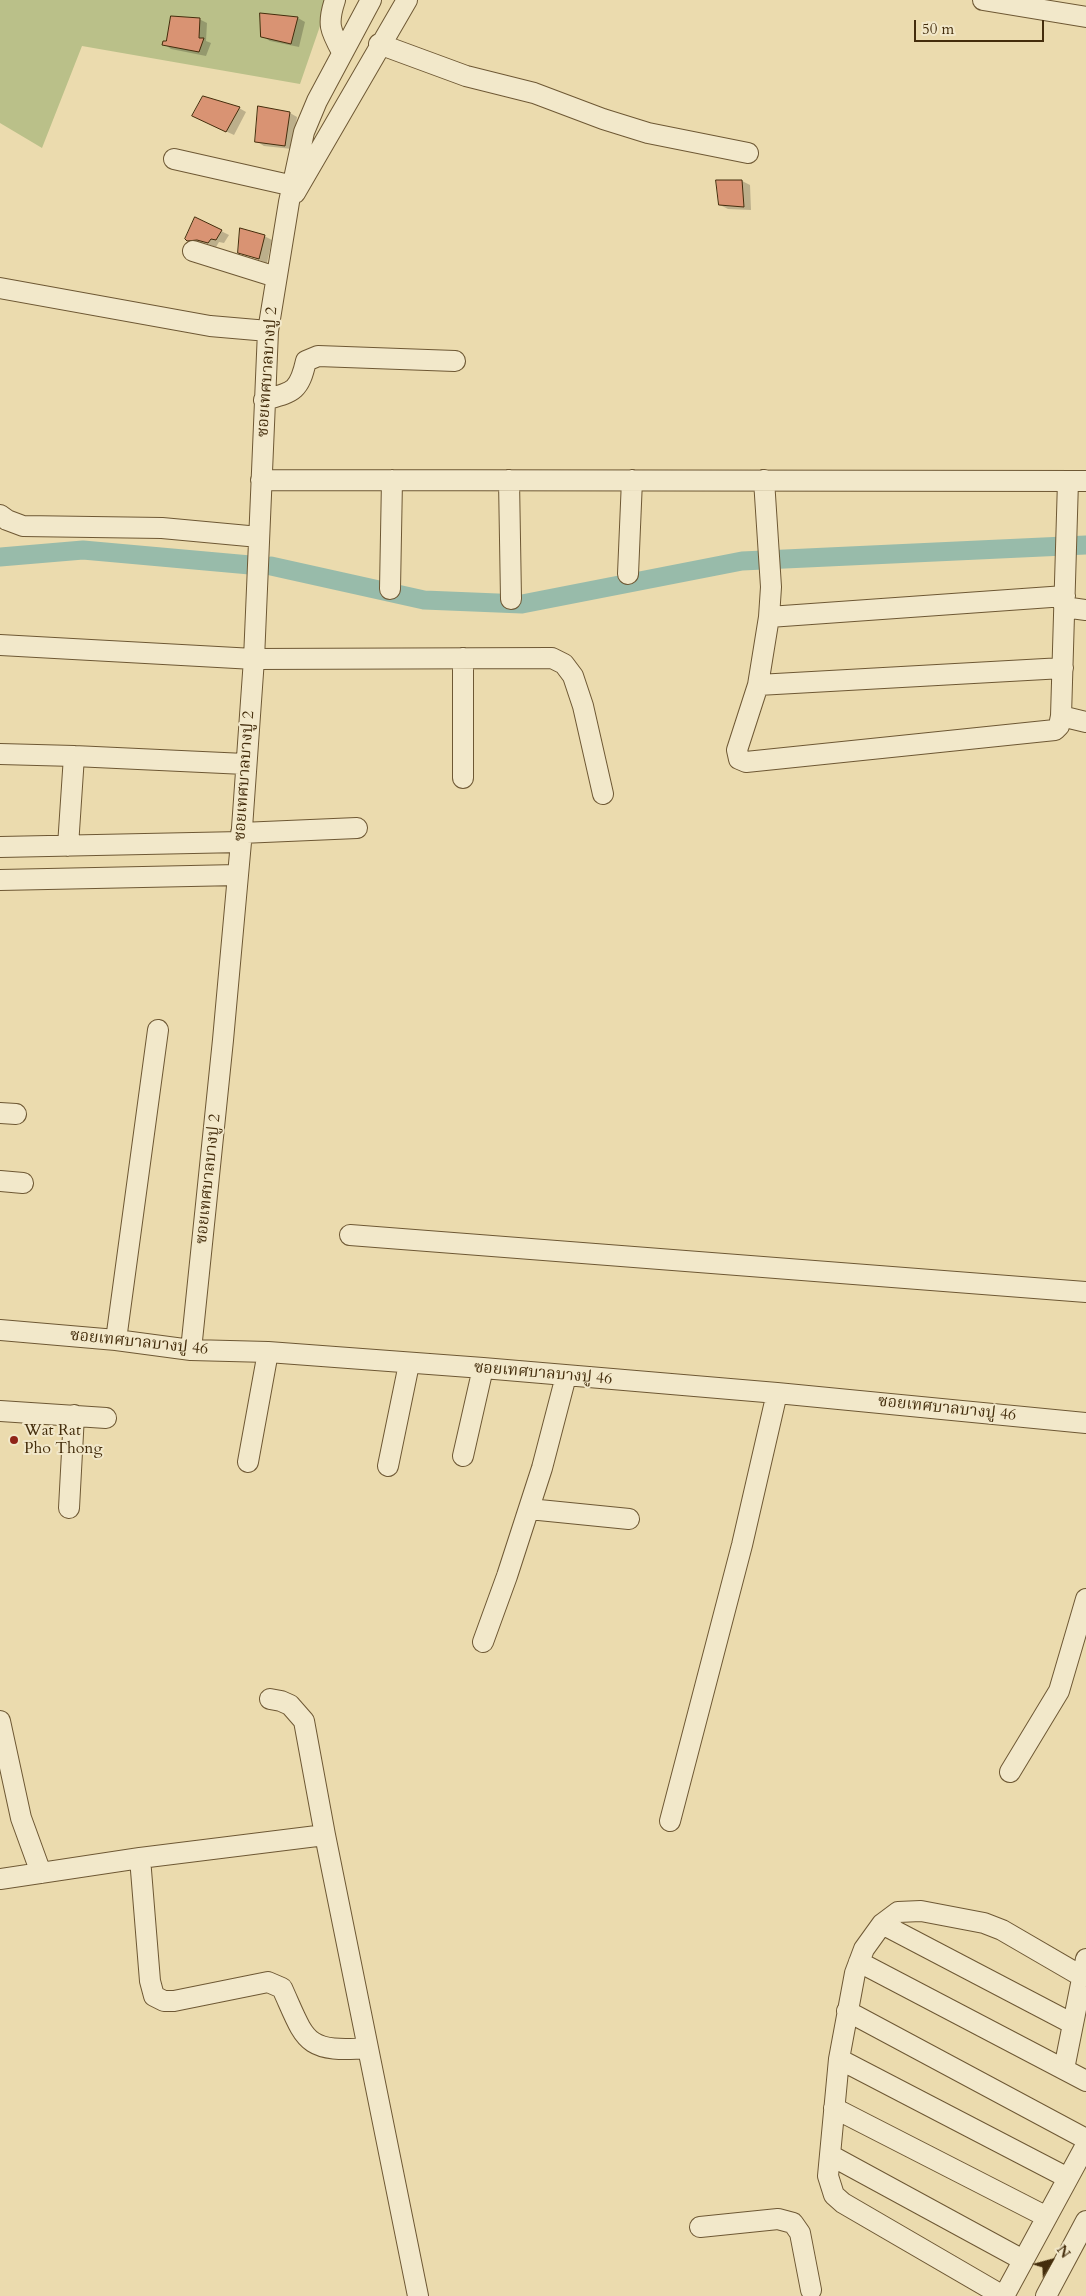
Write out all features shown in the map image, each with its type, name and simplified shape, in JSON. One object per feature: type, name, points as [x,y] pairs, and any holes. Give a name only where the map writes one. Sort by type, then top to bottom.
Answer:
[{"type":"street","points":[[335,0],[329,18],[330,31],[342,52]]},
{"type":"street","name":"ซอยเทศบาลบางปู 2","points":[[191,1350],[224,1040],[241,838],[254,659],[268,331],[276,277],[304,132],[317,101],[371,0]]},
{"type":"street","name":"ซอยเทศบาลบางปู 2","points":[[293,192],[327,140],[379,44],[407,0]]},
{"type":"street","points":[[983,0],[1086,17]]},
{"type":"street","points":[[379,44],[466,76],[534,92],[603,119],[648,133],[748,153]]},
{"type":"street","points":[[174,159],[293,192]]},
{"type":"street","points":[[193,251],[276,277]]},
{"type":"street","points":[[0,288],[210,326],[268,331]]},
{"type":"street","points":[[264,400],[290,393],[296,388],[306,361],[318,356],[455,361]]},
{"type":"street","points":[[261,480],[764,480],[1077,481],[1065,601],[1061,716],[1059,726],[1049,732],[746,762],[739,759],[737,750],[758,685],[772,587],[764,480]]},
{"type":"street","points":[[390,589],[392,480]]},
{"type":"street","points":[[509,480],[511,599]]},
{"type":"street","points":[[628,574],[632,480]]},
{"type":"street","points":[[0,515],[23,526],[162,528],[259,537]]},
{"type":"street","points":[[769,617],[1065,601],[1086,610]]},
{"type":"street","points":[[0,645],[254,659],[552,658],[564,664],[573,676],[583,706],[603,794]]},
{"type":"street","points":[[463,658],[463,778]]},
{"type":"street","points":[[758,685],[1063,668]]},
{"type":"street","points":[[1061,716],[1086,722]]},
{"type":"street","points":[[0,754],[245,764]]},
{"type":"street","points":[[68,846],[74,756]]},
{"type":"street","points":[[0,847],[68,846],[241,838],[357,828]]},
{"type":"street","points":[[0,880],[238,875]]},
{"type":"street","points":[[116,1340],[158,1030]]},
{"type":"street","points":[[0,1181],[23,1183]]},
{"type":"street","points":[[350,1235],[1086,1292]]},
{"type":"street","name":"ซอยเทศบาลบางปู 46","points":[[0,1330],[116,1340],[191,1350],[268,1352],[483,1368],[777,1393],[1086,1423]]},
{"type":"street","points":[[248,1462],[268,1352]]},
{"type":"street","points":[[388,1466],[410,1364]]},
{"type":"street","points":[[463,1456],[483,1368]]},
{"type":"street","points":[[483,1642],[542,1468],[566,1376]]},
{"type":"street","points":[[670,1821],[742,1545],[777,1393]]},
{"type":"street","points":[[0,1410],[106,1418]]},
{"type":"street","points":[[69,1508],[74,1415]]},
{"type":"street","points":[[529,1509],[629,1520]]},
{"type":"street","points":[[1010,1772],[1060,1691],[1086,1599]]},
{"type":"street","points":[[270,1699],[281,1700],[290,1705],[304,1721],[325,1835],[418,2296]]},
{"type":"street","points":[[0,1721],[21,1818],[40,1873]]},
{"type":"street","points":[[0,1879],[140,1858],[325,1835]]},
{"type":"street","points":[[140,1858],[150,1981],[154,1996],[164,2001],[174,2001],[268,1982],[282,1988],[300,2030],[313,2043],[341,2050],[368,2048]]},
{"type":"street","points":[[1064,2068],[1084,1968],[984,1923],[921,1911],[898,1912],[882,1924],[864,1949],[859,1962],[847,2011],[839,2059],[828,2176],[834,2195],[843,2203],[1003,2296],[1086,2145]]},
{"type":"street","points":[[882,1924],[1073,2024]]},
{"type":"street","points":[[859,1962],[1086,2081]]},
{"type":"street","points":[[847,2011],[1086,2139]]},
{"type":"street","points":[[839,2059],[1068,2178]]},
{"type":"street","points":[[834,2108],[1047,2217]]},
{"type":"street","points":[[830,2155],[1023,2260]]},
{"type":"street","points":[[700,2227],[778,2219],[793,2223],[800,2233],[811,2290]]},
{"type":"street","points":[[1046,2296],[1086,2221]]},
{"type":"green space","points":[[0,0],[329,0],[300,84],[82,46],[42,148],[0,123]]},
{"type":"building","points":[[260,13],[298,17],[291,44],[261,37]]},
{"type":"building","points":[[171,16],[200,18],[199,38],[204,38],[199,52],[162,45],[163,41],[166,41]]},
{"type":"building","points":[[203,96],[240,107],[226,132],[192,116]]},
{"type":"building","points":[[258,106],[290,112],[285,146],[255,142]]},
{"type":"building","points":[[716,180],[742,180],[744,207],[719,205]]},
{"type":"building","points":[[195,217],[222,230],[216,240],[211,239],[208,243],[197,240],[187,241],[185,239]]},
{"type":"building","points":[[240,228],[265,235],[259,259],[238,253]]},
{"type":"waterway","points":[[271,566],[424,600],[522,604],[742,561],[1086,545]]},
{"type":"waterway","points":[[0,557],[83,550],[250,565]]},
{"type":"place","name":"Wat Rat Pho Thong","points":[[14,1440]]}]
